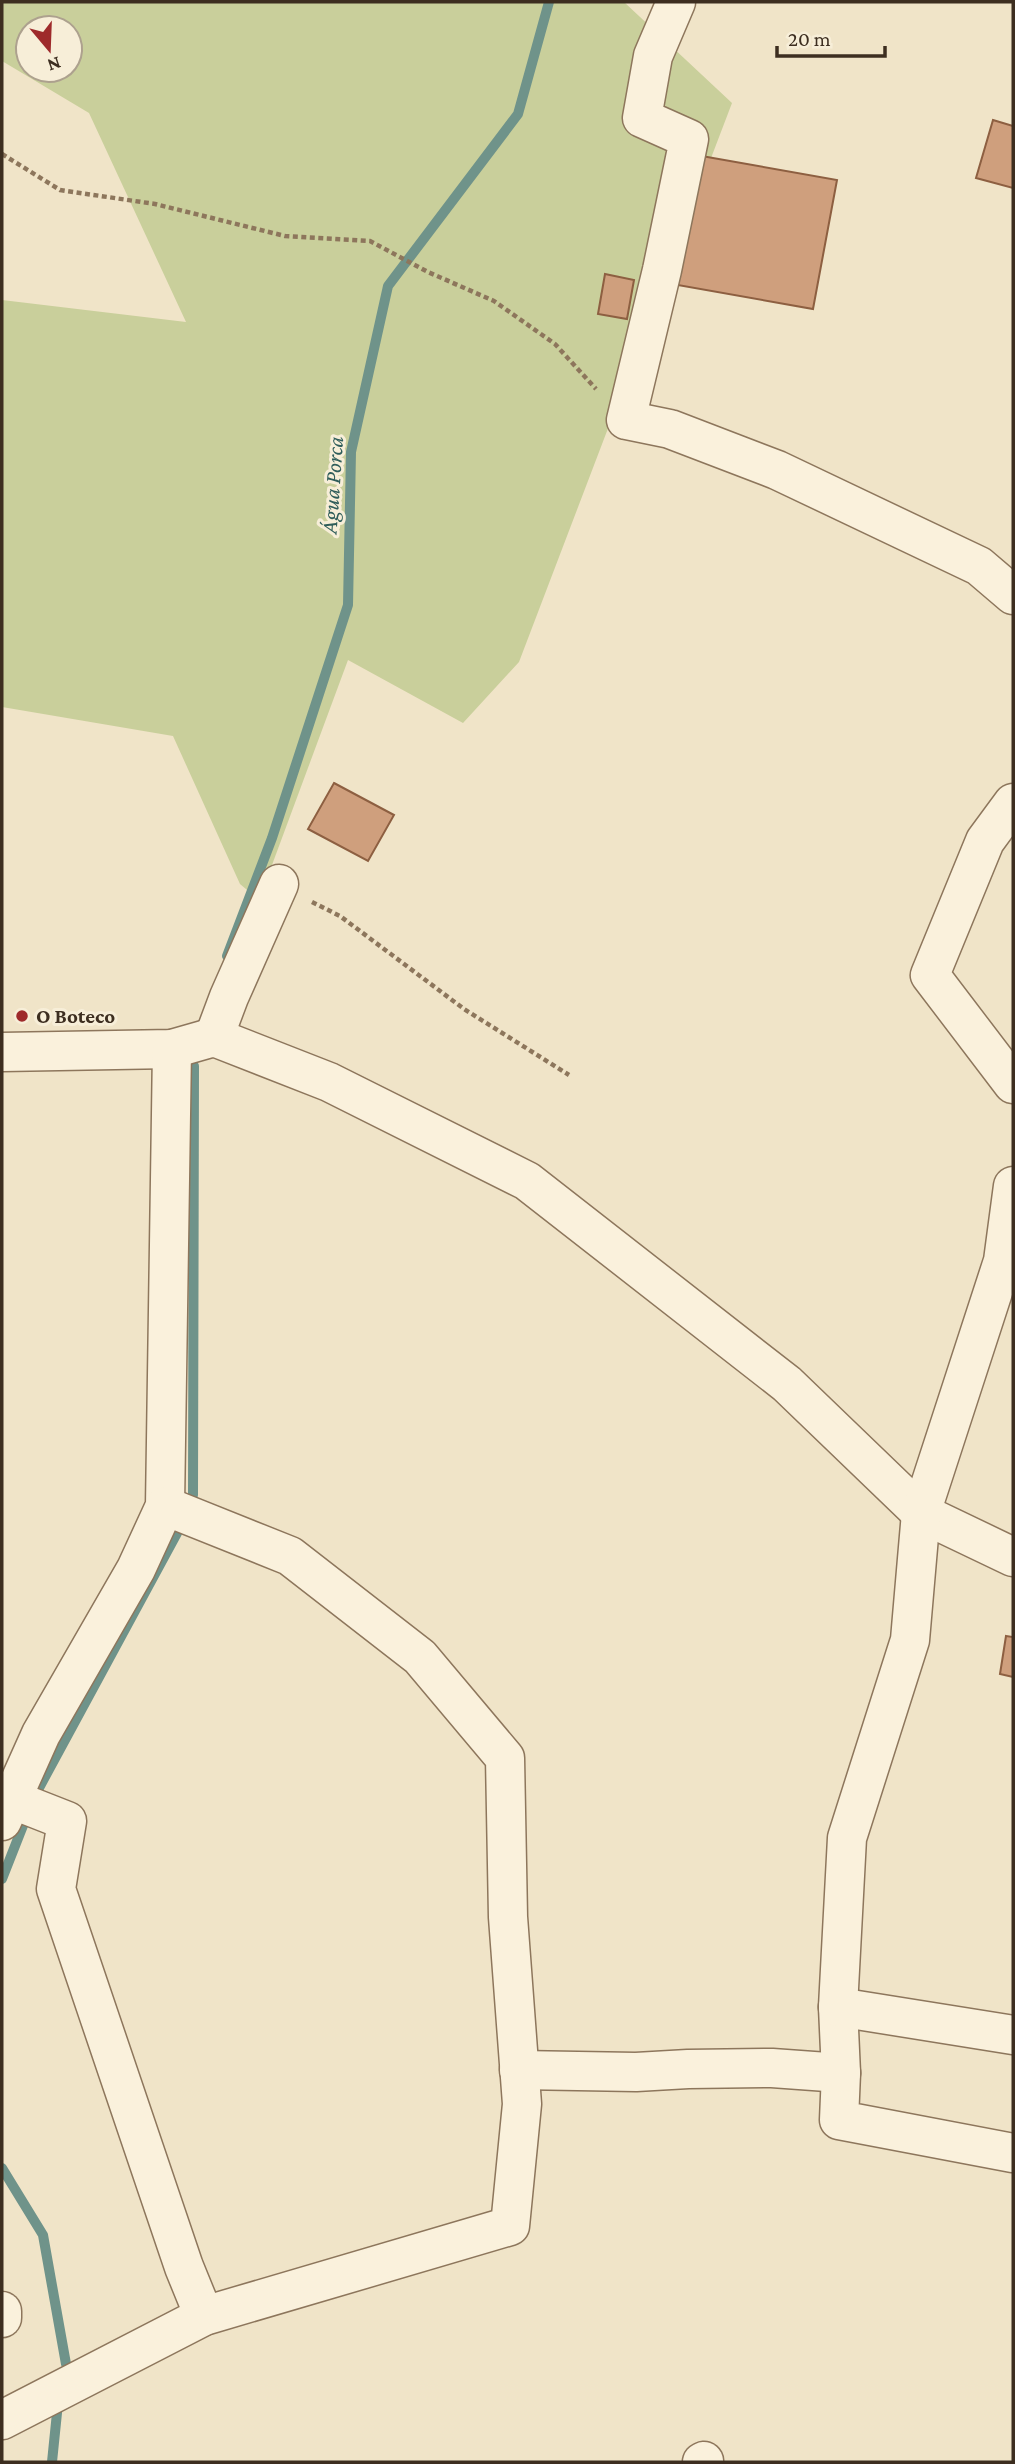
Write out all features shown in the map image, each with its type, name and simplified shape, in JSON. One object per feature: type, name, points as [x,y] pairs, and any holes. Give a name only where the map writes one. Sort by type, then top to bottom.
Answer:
[{"type":"street","points":[[676,2],[653,56],[642,118],[689,139],[662,270],[626,421],[670,429],[777,470],[979,566],[1013,595]]},
{"type":"street","points":[[1013,803],[985,841],[930,975],[1013,1084]]},
{"type":"street","points":[[214,1037],[229,996],[279,884]]},
{"type":"street","points":[[2,1052],[172,1049],[214,1037],[329,1082],[527,1181],[787,1384],[921,1513],[1013,1557]]},
{"type":"street","points":[[172,1049],[164,1506],[136,1569],[41,1734],[6,1810],[67,1821],[56,1889],[184,2267],[204,2316]]},
{"type":"street","points":[[1013,1186],[1003,1261],[921,1513],[910,1640],[847,1838],[838,2007],[841,2073],[839,2120],[1013,2153]]},
{"type":"street","points":[[2,2420],[204,2316],[510,2226],[522,2104],[508,1917],[505,1758],[420,1657],[289,1556],[164,1506]]},
{"type":"street","points":[[838,2007],[1013,2035]]},
{"type":"street","points":[[519,2070],[636,2072],[688,2068],[772,2068],[841,2073]]},
{"type":"path","points":[[2,153],[61,190],[155,204],[285,236],[370,241],[428,272],[494,301],[555,344],[626,421]]},
{"type":"path","points":[[279,884],[340,916],[464,1009],[569,1075]]},
{"type":"green space","points":[[2,2],[624,2],[732,103],[519,662],[463,723],[348,660],[259,900],[240,884],[173,736],[2,707],[2,300],[186,322],[89,113],[40,84],[84,84],[84,14],[14,14],[14,68],[2,61]]},
{"type":"building","points":[[993,120],[1013,126],[1013,188],[976,178]]},
{"type":"building","points":[[696,155],[837,180],[813,309],[672,284]]},
{"type":"building","points":[[605,274],[634,280],[627,319],[598,314]]},
{"type":"building","points":[[334,783],[394,815],[368,861],[308,829]]},
{"type":"building","points":[[1006,1636],[1013,1637],[1013,1677],[1000,1674]]},
{"type":"waterway","name":"Água Porca","points":[[227,956],[272,838],[348,605],[351,452],[388,286],[518,114],[549,2]]},
{"type":"waterway","points":[[193,1495],[194,1066]]},
{"type":"waterway","points":[[33,1799],[177,1533]]},
{"type":"waterway","points":[[2,1879],[26,1818]]},
{"type":"waterway","points":[[2,2168],[43,2235],[66,2364]]},
{"type":"waterway","points":[[52,2462],[58,2403]]},
{"type":"place","name":"O Boteco","points":[[22,1016]]}]
